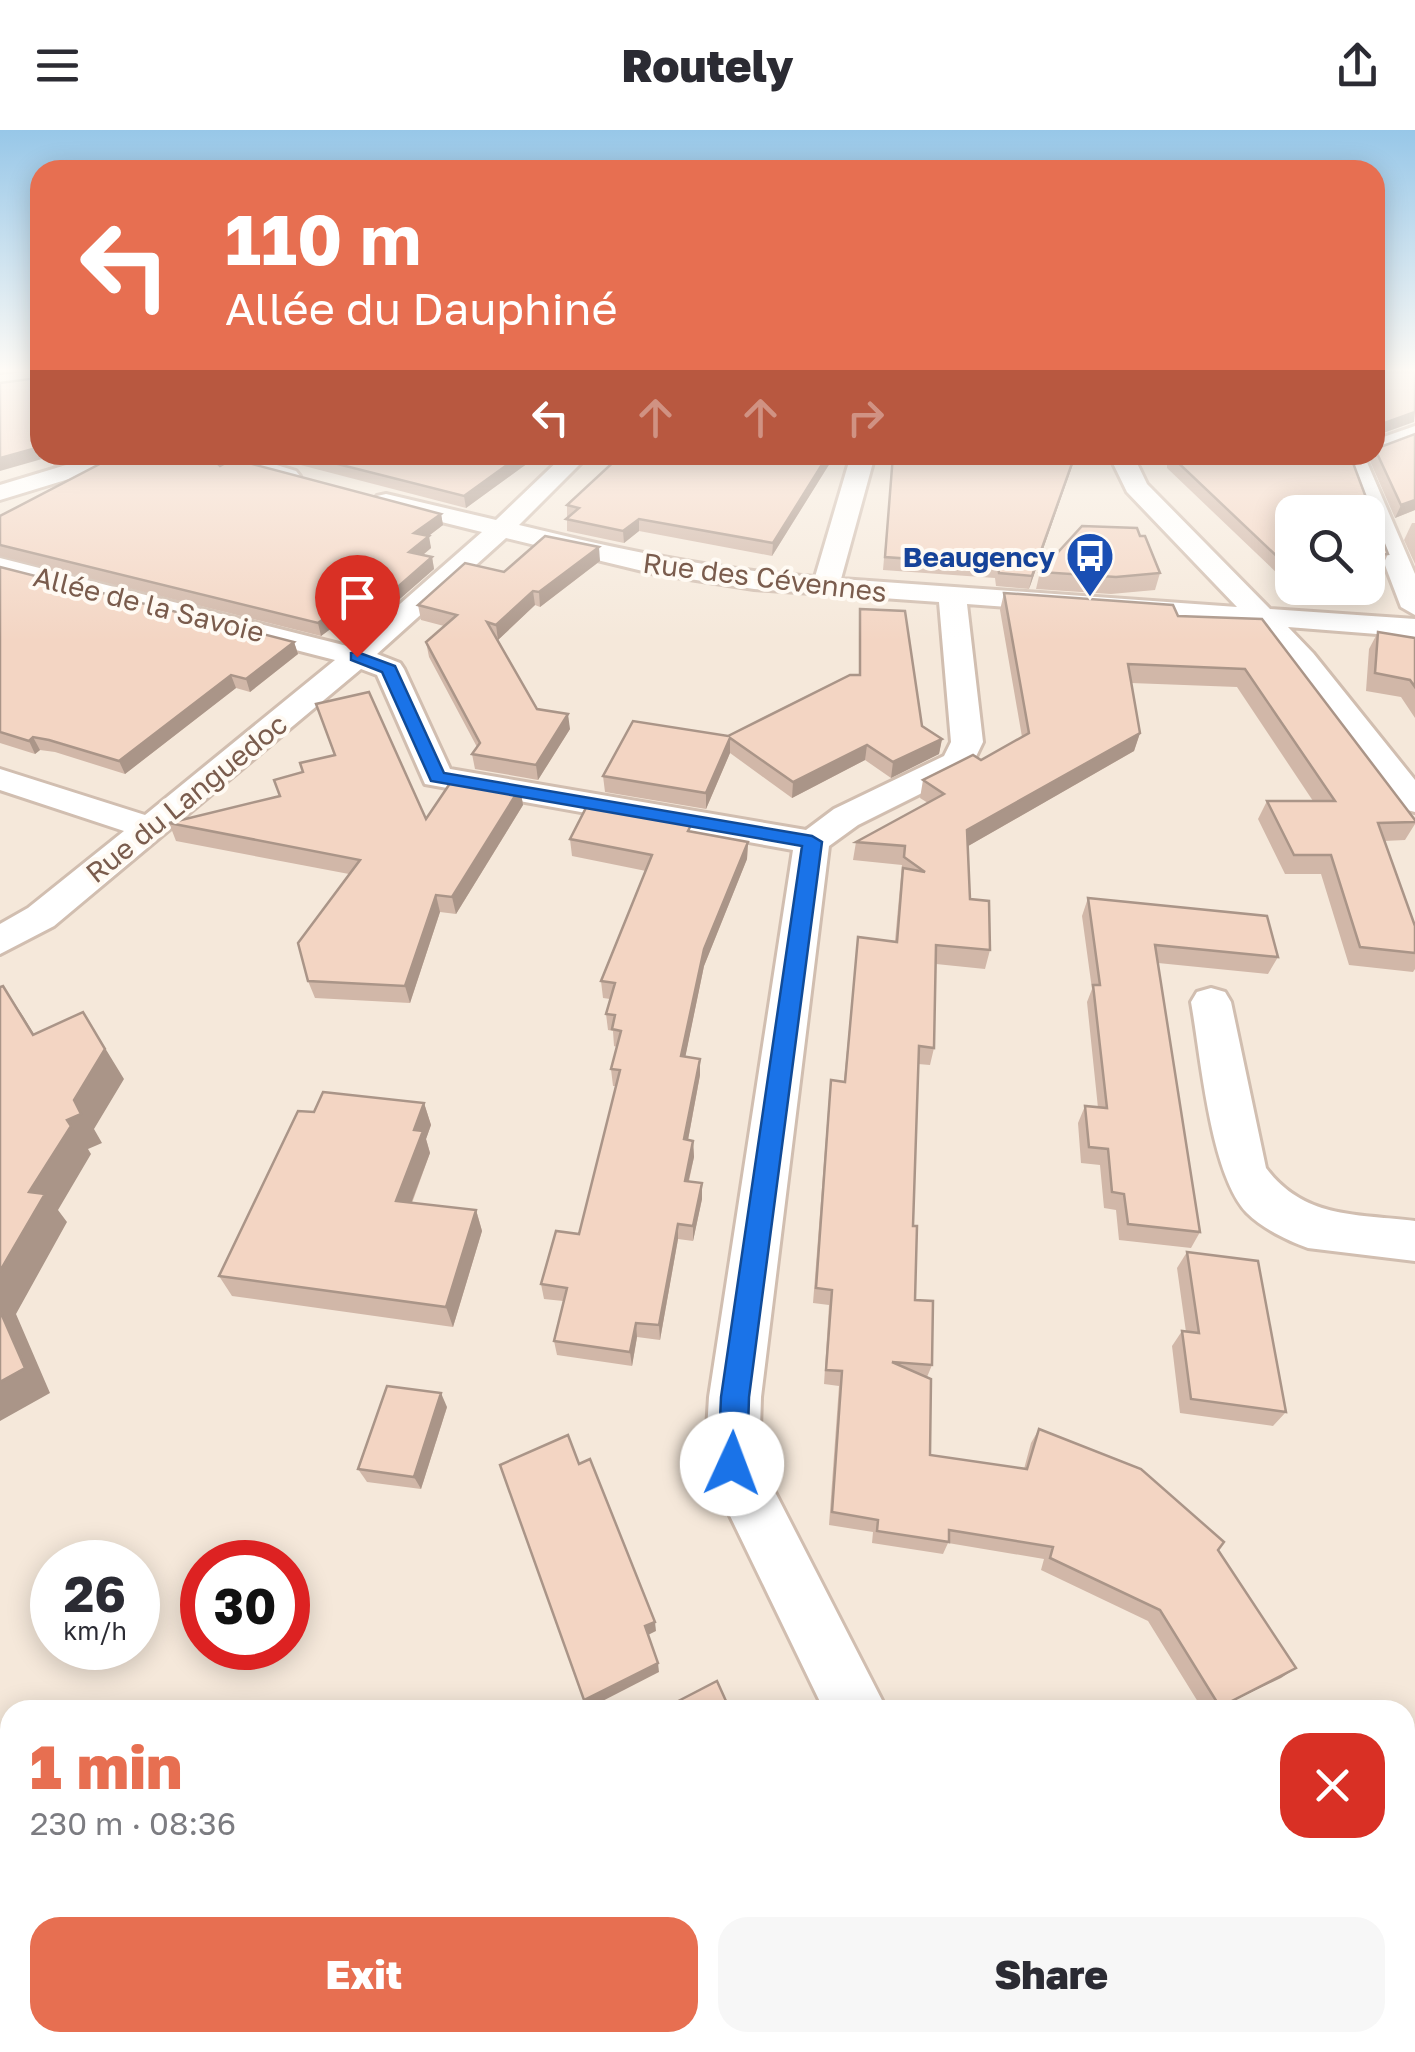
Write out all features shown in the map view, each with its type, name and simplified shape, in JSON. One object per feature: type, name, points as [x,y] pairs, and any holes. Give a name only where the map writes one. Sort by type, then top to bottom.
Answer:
[{"type":"street","points":[[0,492],[90,465]]},
{"type":"street","points":[[254,465],[306,480]]},
{"type":"street","name":"Rue du Languedoc","points":[[0,941],[41,917],[357,657],[502,530],[567,465]]},
{"type":"street","points":[[824,588],[859,465]]},
{"type":"street","points":[[1126,465],[1136,487],[1264,615],[1415,802]]},
{"type":"street","points":[[1356,465],[1415,607]]},
{"type":"street","name":"Rue des Cévennes","points":[[360,494],[651,564],[754,582],[1415,628]]},
{"type":"street","name":"Allée de la Savoie","points":[[0,566],[357,657]]},
{"type":"street","points":[[851,1700],[732,1464],[735,1397],[812,842],[846,817],[958,762],[967,742],[952,598]]},
{"type":"street","points":[[357,657],[389,669],[437,777],[812,842]]},
{"type":"street","points":[[0,779],[148,828]]},
{"type":"street","points":[[1211,1002],[1245,1174],[1264,1200],[1308,1228],[1415,1241]]},
{"type":"shaded area","points":[[0,462],[30,462],[30,465],[1385,465],[1385,462],[1415,462],[1415,1700],[0,1700]]},
{"type":"building","points":[[1385,462],[1415,462],[1415,500],[1401,505],[1382,465]]},
{"type":"building","points":[[98,465],[256,465],[441,514],[414,533],[429,536],[409,552],[432,557],[384,599],[360,593],[318,623],[0,545],[0,516]]},
{"type":"building","points":[[342,465],[507,465],[464,496]]},
{"type":"building","points":[[610,465],[822,465],[773,543],[639,519],[623,531],[566,519],[579,508],[567,505]]},
{"type":"building","points":[[892,465],[1071,465],[1032,576],[999,573],[998,565],[885,557]]},
{"type":"building","points":[[1181,465],[1354,465],[1365,495],[1275,495],[1275,555]]},
{"type":"building","points":[[1082,526],[1137,528],[1140,536],[1145,536],[1160,573],[1116,577],[1040,572]]},
{"type":"building","points":[[545,536],[599,547],[539,592],[533,591],[496,625],[487,622],[537,709],[568,714],[536,765],[472,754],[480,743],[426,642],[457,615],[418,605],[465,563],[504,572]]},
{"type":"building","points":[[0,567],[294,642],[246,679],[231,675],[119,761],[49,740],[33,737],[29,741],[0,732]]},
{"type":"building","points":[[1004,593],[1173,605],[1178,616],[1262,619],[1415,820],[1378,823],[1415,926],[1415,953],[1360,947],[1331,855],[1294,855],[1267,801],[1335,801],[1245,669],[1128,664],[1140,733],[967,830],[970,899],[989,901],[990,950],[936,945],[934,1048],[919,1046],[913,1226],[917,1226],[915,1300],[933,1301],[932,1365],[892,1362],[931,1379],[930,1455],[1027,1469],[1039,1429],[1141,1469],[1224,1542],[1218,1550],[1296,1668],[1234,1700],[1216,1700],[1160,1610],[1050,1558],[1053,1547],[949,1530],[949,1542],[877,1531],[878,1520],[832,1512],[842,1371],[826,1370],[832,1290],[816,1288],[831,1080],[845,1082],[858,937],[897,942],[903,868],[925,872],[904,857],[905,846],[856,842],[944,794],[923,780],[973,755],[981,760],[1029,733]]},
{"type":"building","points":[[860,609],[905,611],[922,726],[942,739],[893,762],[867,745],[793,782],[730,738],[706,793],[603,776],[633,721],[728,736],[850,675],[860,675]]},
{"type":"building","points":[[1378,632],[1415,638],[1415,687],[1410,680],[1375,673]]},
{"type":"building","points":[[369,692],[426,819],[455,776],[520,788],[452,897],[436,895],[405,986],[308,981],[298,943],[360,860],[169,823],[280,796],[274,780],[303,772],[300,763],[335,755],[316,704]]},
{"type":"building","points":[[590,800],[694,819],[688,831],[748,842],[704,949],[681,1056],[700,1059],[684,1139],[693,1141],[685,1181],[702,1183],[693,1226],[678,1224],[659,1325],[636,1323],[630,1352],[554,1341],[567,1288],[541,1284],[556,1231],[579,1234],[620,1070],[611,1069],[621,1031],[612,1029],[615,1015],[606,1014],[615,983],[601,981],[652,855],[570,839]]},
{"type":"building","points":[[1088,898],[1267,916],[1278,957],[1155,945],[1200,1232],[1128,1224],[1124,1194],[1112,1192],[1108,1149],[1089,1147],[1085,1106],[1107,1108],[1093,985],[1100,985]]},
{"type":"building","points":[[3,986],[33,1035],[83,1012],[105,1049],[74,1100],[81,1114],[67,1120],[71,1126],[29,1192],[45,1194],[0,1271],[0,987]]},
{"type":"building","points":[[323,1092],[424,1103],[414,1130],[423,1131],[396,1201],[476,1210],[446,1307],[219,1276],[298,1111],[314,1112]]},
{"type":"building","points":[[1187,1252],[1258,1261],[1286,1412],[1191,1399],[1182,1331],[1199,1333]]},
{"type":"building","points":[[0,1311],[25,1368],[0,1382]]},
{"type":"building","points":[[387,1386],[441,1393],[414,1477],[358,1469]]},
{"type":"building","points":[[568,1435],[579,1464],[590,1459],[655,1622],[645,1626],[658,1663],[584,1700],[500,1465]]},
{"type":"building","points":[[717,1681],[726,1700],[680,1700]]},
{"type":"place","name":"Beaugency","points":[[1090,598]]},
{"type":"route","points":[[357,657],[389,669],[437,777],[812,842],[735,1397],[732,1464]]}]
